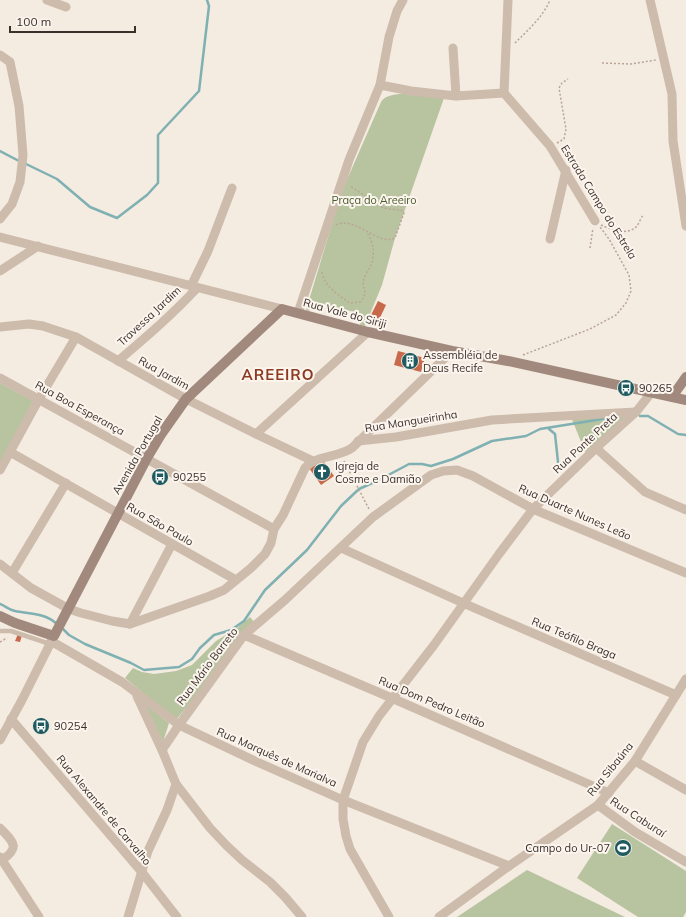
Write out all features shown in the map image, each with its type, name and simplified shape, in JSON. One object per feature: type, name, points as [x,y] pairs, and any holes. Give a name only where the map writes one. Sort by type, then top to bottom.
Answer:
[{"type":"street","points":[[47,0],[66,7]]},
{"type":"street","points":[[298,313],[342,180],[380,86],[389,37],[397,12],[403,0]]},
{"type":"street","points":[[380,86],[456,96],[504,93],[508,0]]},
{"type":"street","points":[[650,0],[672,94],[673,141],[686,226]]},
{"type":"street","points":[[453,48],[456,96]]},
{"type":"street","points":[[0,55],[10,62],[19,106],[23,155],[20,182],[12,204],[0,219]]},
{"type":"street","name":"Estrada Campo do Estrela","points":[[504,93],[550,146],[566,170],[595,221]]},
{"type":"street","points":[[550,239],[566,170]]},
{"type":"street","name":"Travessa Jardim","points":[[118,361],[178,308],[194,287],[232,188]]},
{"type":"street","name":"Rua Vale do Siriji","points":[[0,237],[368,332],[686,400]]},
{"type":"street","points":[[0,271],[38,246]]},
{"type":"street","name":"Avenida Portugal","points":[[55,634],[147,458],[162,433],[186,399],[282,309]]},
{"type":"street","name":"Rua Jardim","points":[[0,327],[29,324],[42,326],[76,338],[186,399],[313,461]]},
{"type":"street","points":[[256,434],[368,332]]},
{"type":"street","points":[[0,470],[76,338]]},
{"type":"street","points":[[358,441],[452,351]]},
{"type":"street","name":"Rua Boa Esperança","points":[[0,378],[274,529]]},
{"type":"street","points":[[672,397],[686,378]]},
{"type":"street","name":"Rua Ponte Preta","points":[[534,509],[596,448],[636,412],[651,393]]},
{"type":"street","name":"Rua Mangueirinha","points":[[313,461],[340,454],[352,448],[358,441],[396,437],[492,420],[636,412]]},
{"type":"street","points":[[596,448],[645,492],[686,510]]},
{"type":"street","name":"Rua São Paulo","points":[[10,452],[236,580]]},
{"type":"street","points":[[0,564],[31,588],[69,609],[112,621],[130,624],[224,590],[251,568],[265,554],[271,543],[274,529],[305,468],[313,461]]},
{"type":"street","name":"Rua Duarte Nunes Leão","points":[[457,470],[473,476],[534,509],[686,573]]},
{"type":"street","name":"Rua Mário Barreto","points":[[162,750],[244,635],[285,600],[373,516],[431,475],[443,471],[457,470]]},
{"type":"street","points":[[12,574],[66,483]]},
{"type":"street","points":[[389,917],[350,849],[343,819],[343,800],[363,742],[379,716],[394,699],[499,554],[534,509]]},
{"type":"street","points":[[130,624],[172,544]]},
{"type":"street","name":"Rua Teófilo Braga","points":[[341,548],[463,603],[676,695]]},
{"type":"street","points":[[0,616],[15,623],[55,634],[12,720],[0,740]]},
{"type":"street","name":"Rua Marquês de Marialva","points":[[55,634],[179,725],[257,762],[343,800],[509,866]]},
{"type":"street","name":"Rua Dom Pedro Leitão","points":[[244,635],[609,792]]},
{"type":"street","name":"Rua Sibaúna","points":[[438,917],[598,805],[635,760],[686,679]]},
{"type":"street","points":[[136,693],[176,784],[221,839],[242,860],[270,882],[302,917]]},
{"type":"street","name":"Rua Alexandre de Carvalho","points":[[12,720],[141,871],[177,917]]},
{"type":"street","points":[[635,760],[686,790]]},
{"type":"street","points":[[128,917],[148,851],[167,810],[176,784]]},
{"type":"street","name":"Rua Caburaí","points":[[598,805],[635,832],[686,862]]},
{"type":"street","points":[[0,828],[14,844],[14,848],[10,854],[1,859],[39,917]]},
{"type":"lane","points":[[0,631],[55,634]]},
{"type":"path","points":[[506,52],[529,30],[547,7],[550,0]]},
{"type":"path","points":[[602,63],[631,64],[654,61],[663,56]]},
{"type":"path","points":[[550,146],[564,139],[566,129],[559,88],[562,83],[568,79]]},
{"type":"path","points":[[335,226],[345,222],[385,239],[392,240],[395,238],[404,214],[398,209],[388,209],[382,207],[345,183]]},
{"type":"path","points":[[590,248],[595,221],[610,229],[624,232],[630,231],[637,226],[643,215]]},
{"type":"path","name":"Estrada Campo do Estrela","points":[[523,355],[590,329],[616,315],[626,303],[631,291],[629,275],[609,239],[595,221]]},
{"type":"path","points":[[321,271],[327,284],[341,297],[350,303],[360,302],[365,297],[366,292],[364,280],[371,266],[373,250],[371,240],[365,230]]},
{"type":"path","points":[[340,454],[373,516]]},
{"type":"green space","name":"Praça do Areeiro","points":[[417,94],[444,98],[395,238],[382,285],[365,326],[360,325],[363,314],[313,302],[309,311],[306,310],[342,191],[381,102],[392,95]]},
{"type":"green space","points":[[0,383],[33,401],[0,464]]},
{"type":"green space","points":[[627,415],[586,454],[571,417]]},
{"type":"green space","points":[[250,617],[255,623],[176,720],[125,678],[133,668],[142,672],[154,674],[176,671],[192,665],[216,641],[237,628]]},
{"type":"green space","points":[[145,704],[169,723],[163,742]]},
{"type":"green space","name":"Campo do Ur-07","points":[[612,824],[686,871],[686,912],[683,917],[638,917],[577,878]]},
{"type":"green space","points":[[527,870],[625,917],[457,917]]},
{"type":"building","points":[[378,301],[386,305],[377,324],[369,319]]},
{"type":"building","name":"Assembléia de Deus Recife","points":[[398,351],[425,358],[421,372],[394,365]]},
{"type":"building","name":"Igreja de Cosme e Damião","points":[[324,462],[334,476],[321,485],[309,468]]},
{"type":"building","points":[[18,634],[22,635],[20,642],[15,641]]},
{"type":"waterway","points":[[24,163],[57,179],[90,207],[117,218],[147,195],[158,183],[158,135],[199,91],[209,6],[207,0]]},
{"type":"waterway","points":[[0,151],[19,161]]},
{"type":"waterway","points":[[640,416],[648,416],[678,434],[686,435]]},
{"type":"waterway","points":[[61,627],[69,635],[85,644],[144,670],[179,667],[192,659],[200,648],[214,635],[231,630],[244,621],[265,590],[307,550],[341,506],[359,489],[409,464],[431,466],[453,459],[492,441],[526,436],[540,429],[609,418]]},
{"type":"waterway","points":[[549,429],[555,434],[558,462]]},
{"type":"waterway","points":[[0,604],[13,610],[37,614],[52,620],[57,624]]},
{"type":"place","name":"Assembléia de Deus Recife","points":[[410,361]]},
{"type":"place","name":"90265","points":[[626,388]]},
{"type":"place","name":"Igreja de Cosme e Damião","points":[[322,472]]},
{"type":"place","name":"90255","points":[[160,477]]},
{"type":"place","name":"90254","points":[[41,726]]},
{"type":"place","name":"Campo do Ur-07","points":[[623,848]]},
{"type":"district","name":"AREEIRO","points":[[278,375]]}]
